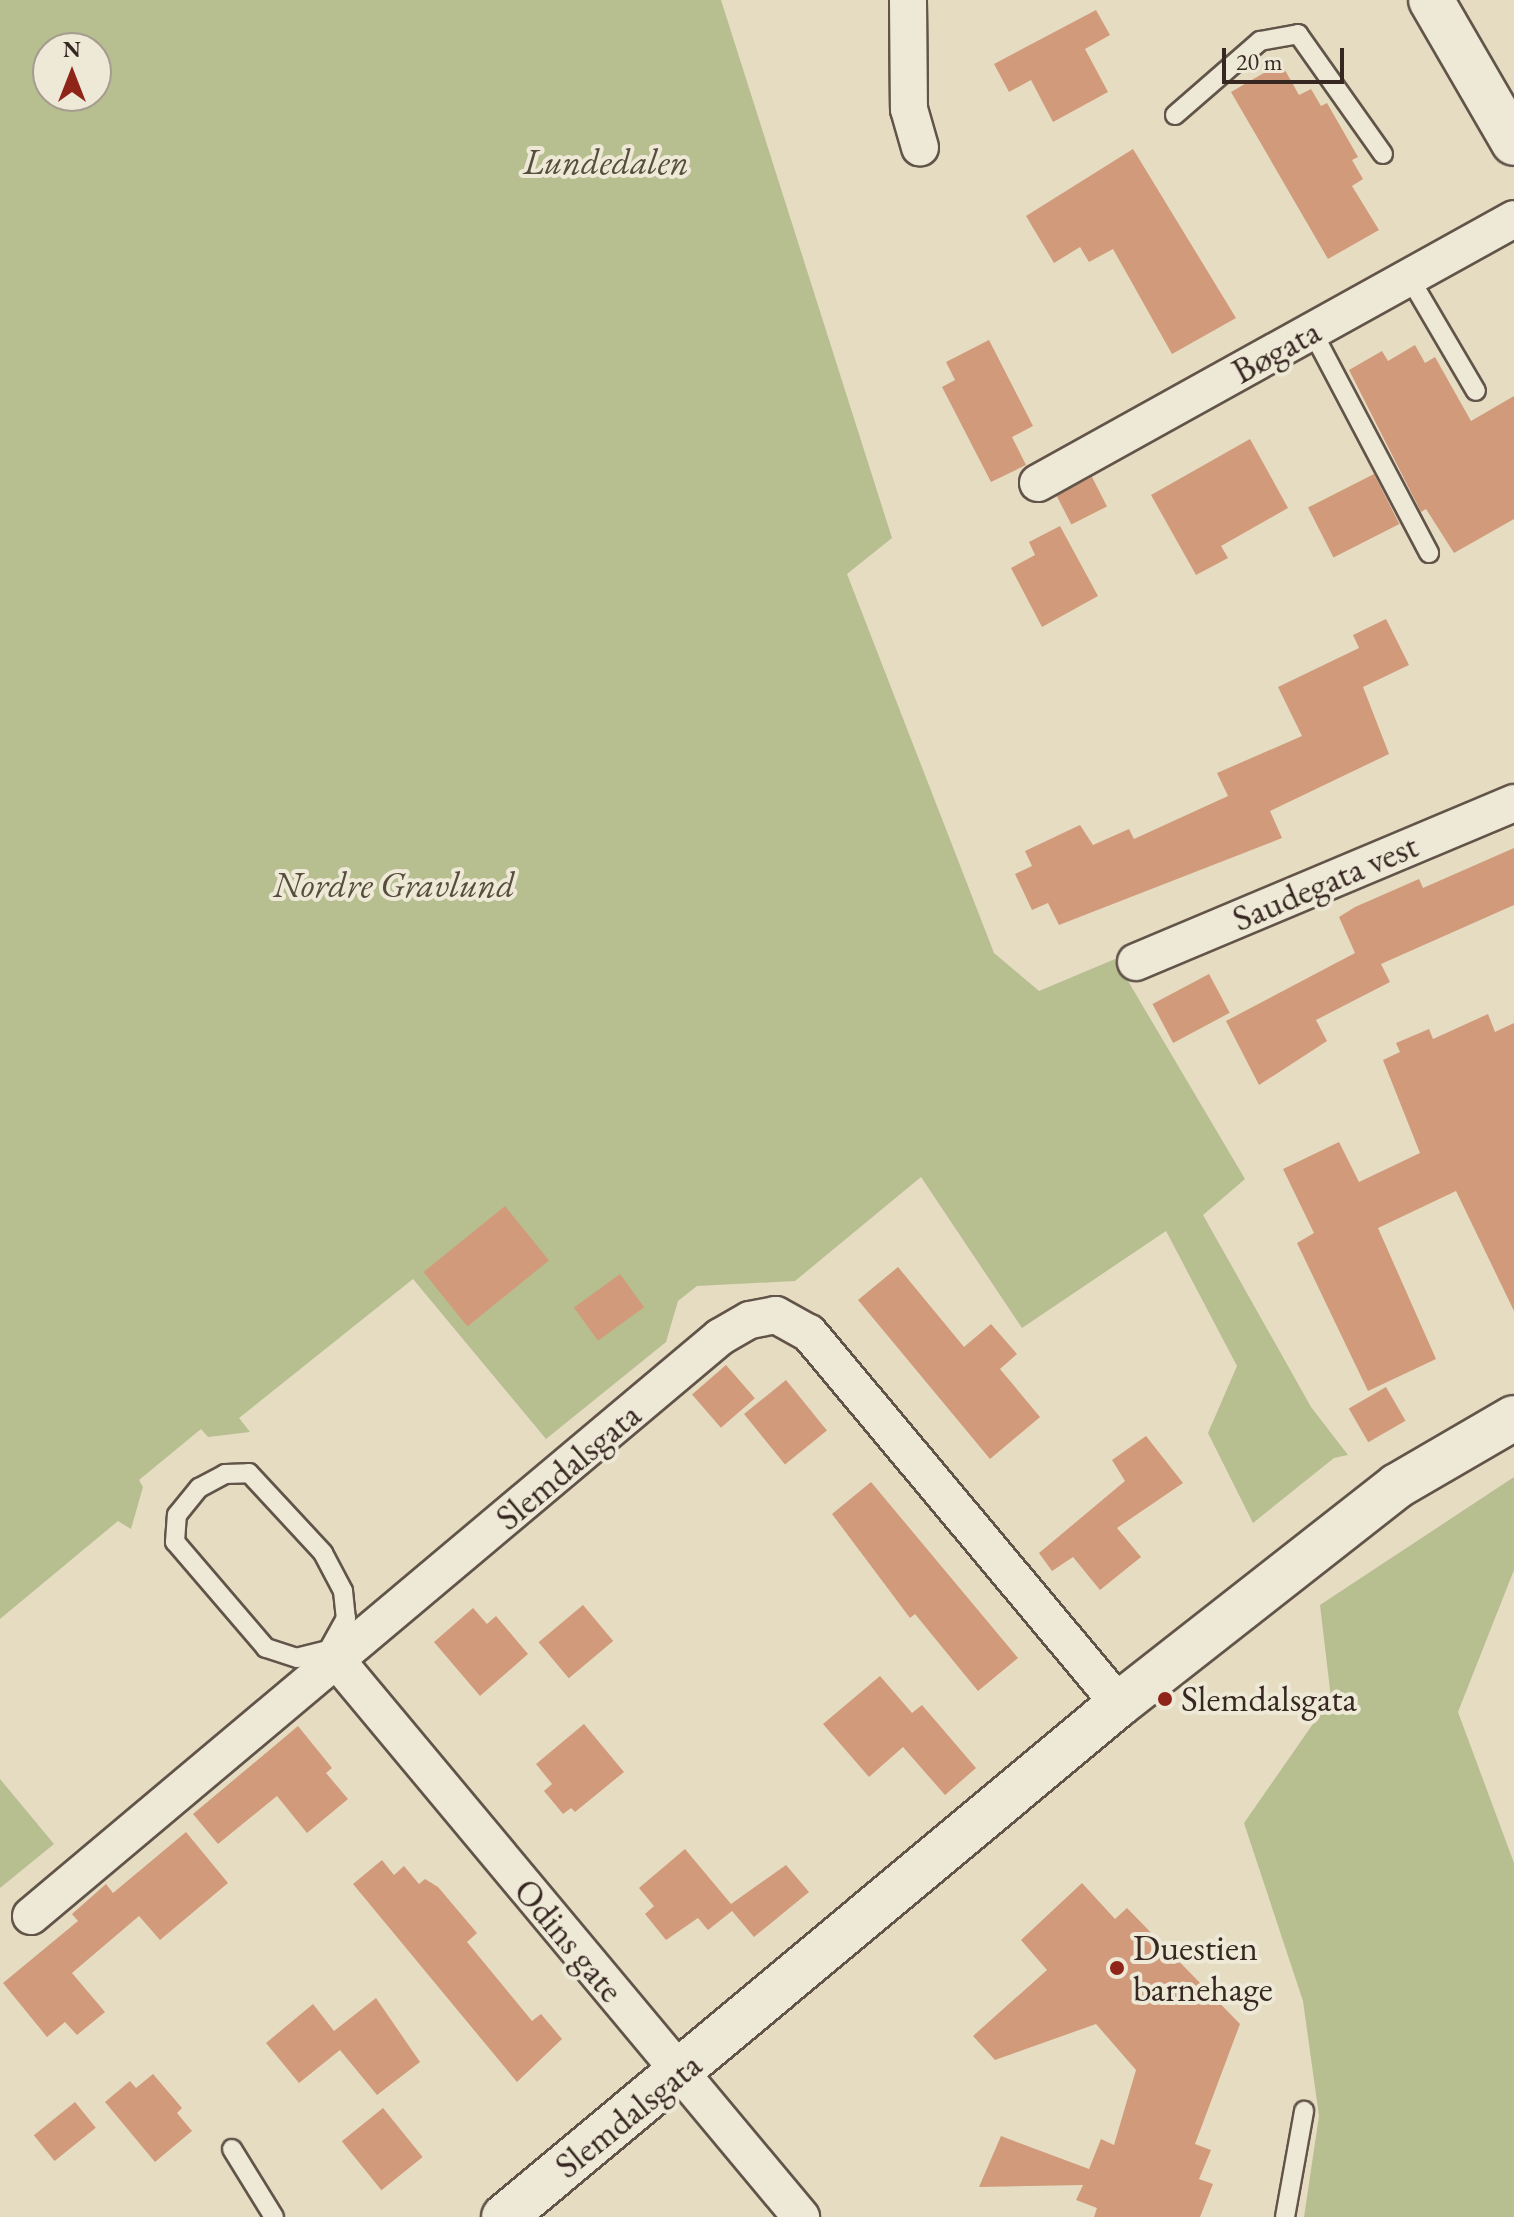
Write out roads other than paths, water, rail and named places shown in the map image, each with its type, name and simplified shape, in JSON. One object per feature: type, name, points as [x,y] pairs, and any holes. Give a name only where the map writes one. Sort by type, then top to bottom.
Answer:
[{"type":"street","points":[[908,0],[909,109],[920,147]]},
{"type":"street","points":[[1431,0],[1514,143]]},
{"type":"street","name":"Bøgata","points":[[1038,483],[1514,219]]},
{"type":"street","name":"Saudegata vest","points":[[1136,962],[1514,803]]},
{"type":"street","name":"Slemdalsgata","points":[[333,1656],[720,1337],[750,1320],[776,1315],[809,1333],[1119,1704]]},
{"type":"street","name":"Slemdalsgata","points":[[504,2217],[1119,1704],[1397,1486],[1514,1418]]},
{"type":"street","points":[[31,1916],[333,1656]]},
{"type":"street","name":"Odins gate","points":[[333,1656],[801,2217]]},
{"type":"lane","points":[[1175,115],[1260,41],[1298,34],[1383,154]]},
{"type":"lane","points":[[1409,277],[1476,391]]},
{"type":"lane","points":[[1312,331],[1429,553]]},
{"type":"lane","points":[[249,1473],[323,1553],[343,1591],[346,1618],[333,1656],[297,1658],[266,1648],[175,1542],[177,1515],[199,1488],[225,1474],[249,1473]]},
{"type":"lane","points":[[1285,2217],[1304,2111]]},
{"type":"lane","points":[[232,2149],[274,2217]]},
{"type":"place","name":"Slemdalsgata","points":[[1165,1699]]},
{"type":"place","name":"Duestien barnehage","points":[[1117,1968]]},
{"type":"park label","name":"Lundedalen","points":[[606,162]]},
{"type":"park label","name":"Nordre Gravlund","points":[[394,885]]}]
